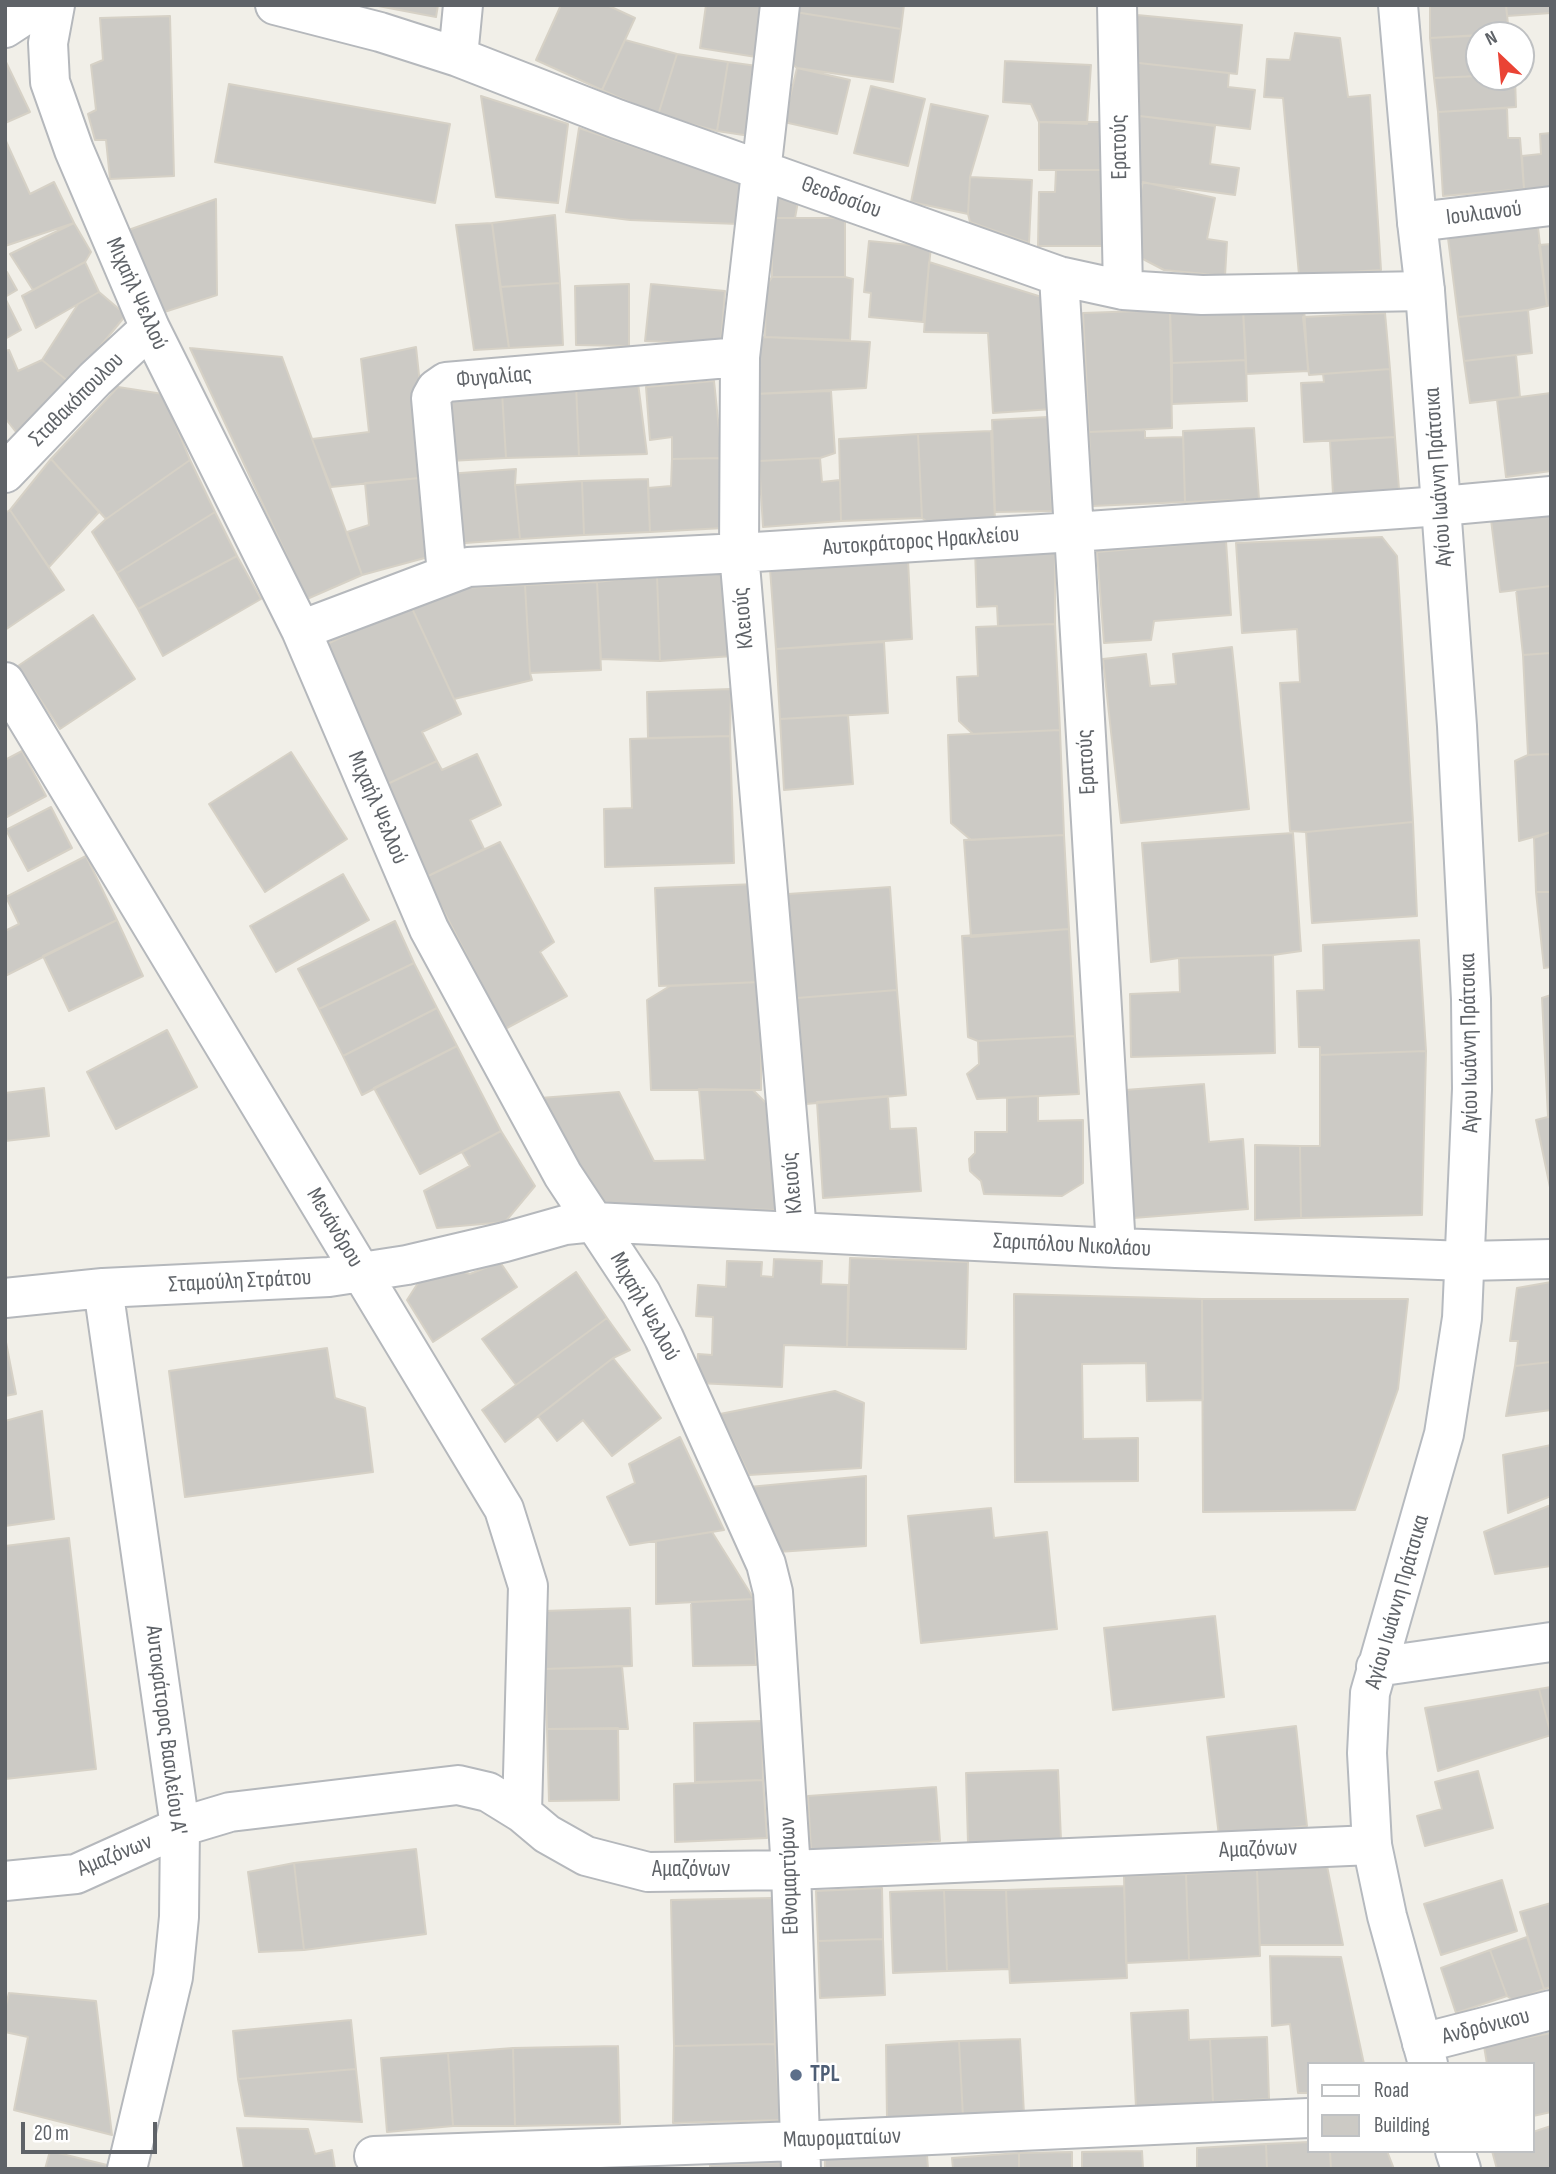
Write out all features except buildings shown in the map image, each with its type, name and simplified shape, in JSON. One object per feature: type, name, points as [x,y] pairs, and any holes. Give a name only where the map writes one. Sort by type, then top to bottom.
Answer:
[{"type":"street","points":[[5,28],[40,5]]},
{"type":"street","name":"Μιχαήλ Ψελλού","points":[[55,5],[48,43],[50,82],[74,150],[149,328],[301,629],[429,929],[554,1159],[641,1293],[755,1536],[773,1584]]},
{"type":"street","name":"Θεοδοσίου","points":[[275,5],[380,32],[458,57],[617,119],[1059,276],[1123,289],[1202,295],[1425,291]]},
{"type":"street","points":[[458,57],[463,5]]},
{"type":"street","name":"Κλειούς","points":[[780,5],[740,357],[739,553],[797,1231]]},
{"type":"street","name":"Ερατούς","points":[[1117,5],[1123,289]]},
{"type":"street","name":"Αγίου Ιωάννη Πράτσικα","points":[[1398,5],[1425,291],[1441,506],[1457,726],[1471,999],[1472,1089],[1462,1318],[1444,1434],[1370,1693],[1367,1753],[1372,1845],[1387,1916],[1425,2053]]},
{"type":"street","name":"Ιουλιανού","points":[[1417,222],[1551,206]]},
{"type":"street","name":"Ερατούς","points":[[1059,276],[1116,1248]]},
{"type":"street","name":"Σταθακόπουλου","points":[[8,462],[149,328]]},
{"type":"street","name":"Φυγαλίας","points":[[447,574],[431,398],[436,389],[446,382],[740,357]]},
{"type":"street","name":"Αυτοκράτορος Ηρακλείου","points":[[301,629],[468,567],[1074,533],[1551,496]]},
{"type":"street","name":"Μενάνδρου","points":[[5,682],[504,1508],[528,1586],[522,1814]]},
{"type":"street","name":"Σαριπόλου Νικολάου","points":[[594,1222],[1116,1248],[1466,1261],[1551,1259]]},
{"type":"street","name":"Σταμούλη Στράτου","points":[[5,1298],[103,1288],[298,1280],[361,1273],[505,1242],[565,1225],[594,1222]]},
{"type":"street","name":"Αυτοκράτορος Βασιλείου A'","points":[[103,1288],[180,1828],[179,1917],[173,1977],[128,2169]]},
{"type":"street","name":"Εθνομαρτύρων","points":[[773,1584],[791,1870],[800,2155]]},
{"type":"street","points":[[1377,1667],[1551,1642]]},
{"type":"street","name":"Αμαζόνων","points":[[5,1881],[76,1874],[180,1828],[230,1812],[458,1785],[488,1792],[547,1834],[586,1856],[648,1872],[791,1870],[1372,1845]]},
{"type":"street","name":"Ανδρόνικου","points":[[1425,2053],[1551,2010]]},
{"type":"street","name":"Μαυροματαίων","points":[[374,2156],[800,2155],[1308,2118]]},
{"type":"place","name":"TPL","points":[[796,2075]]}]
